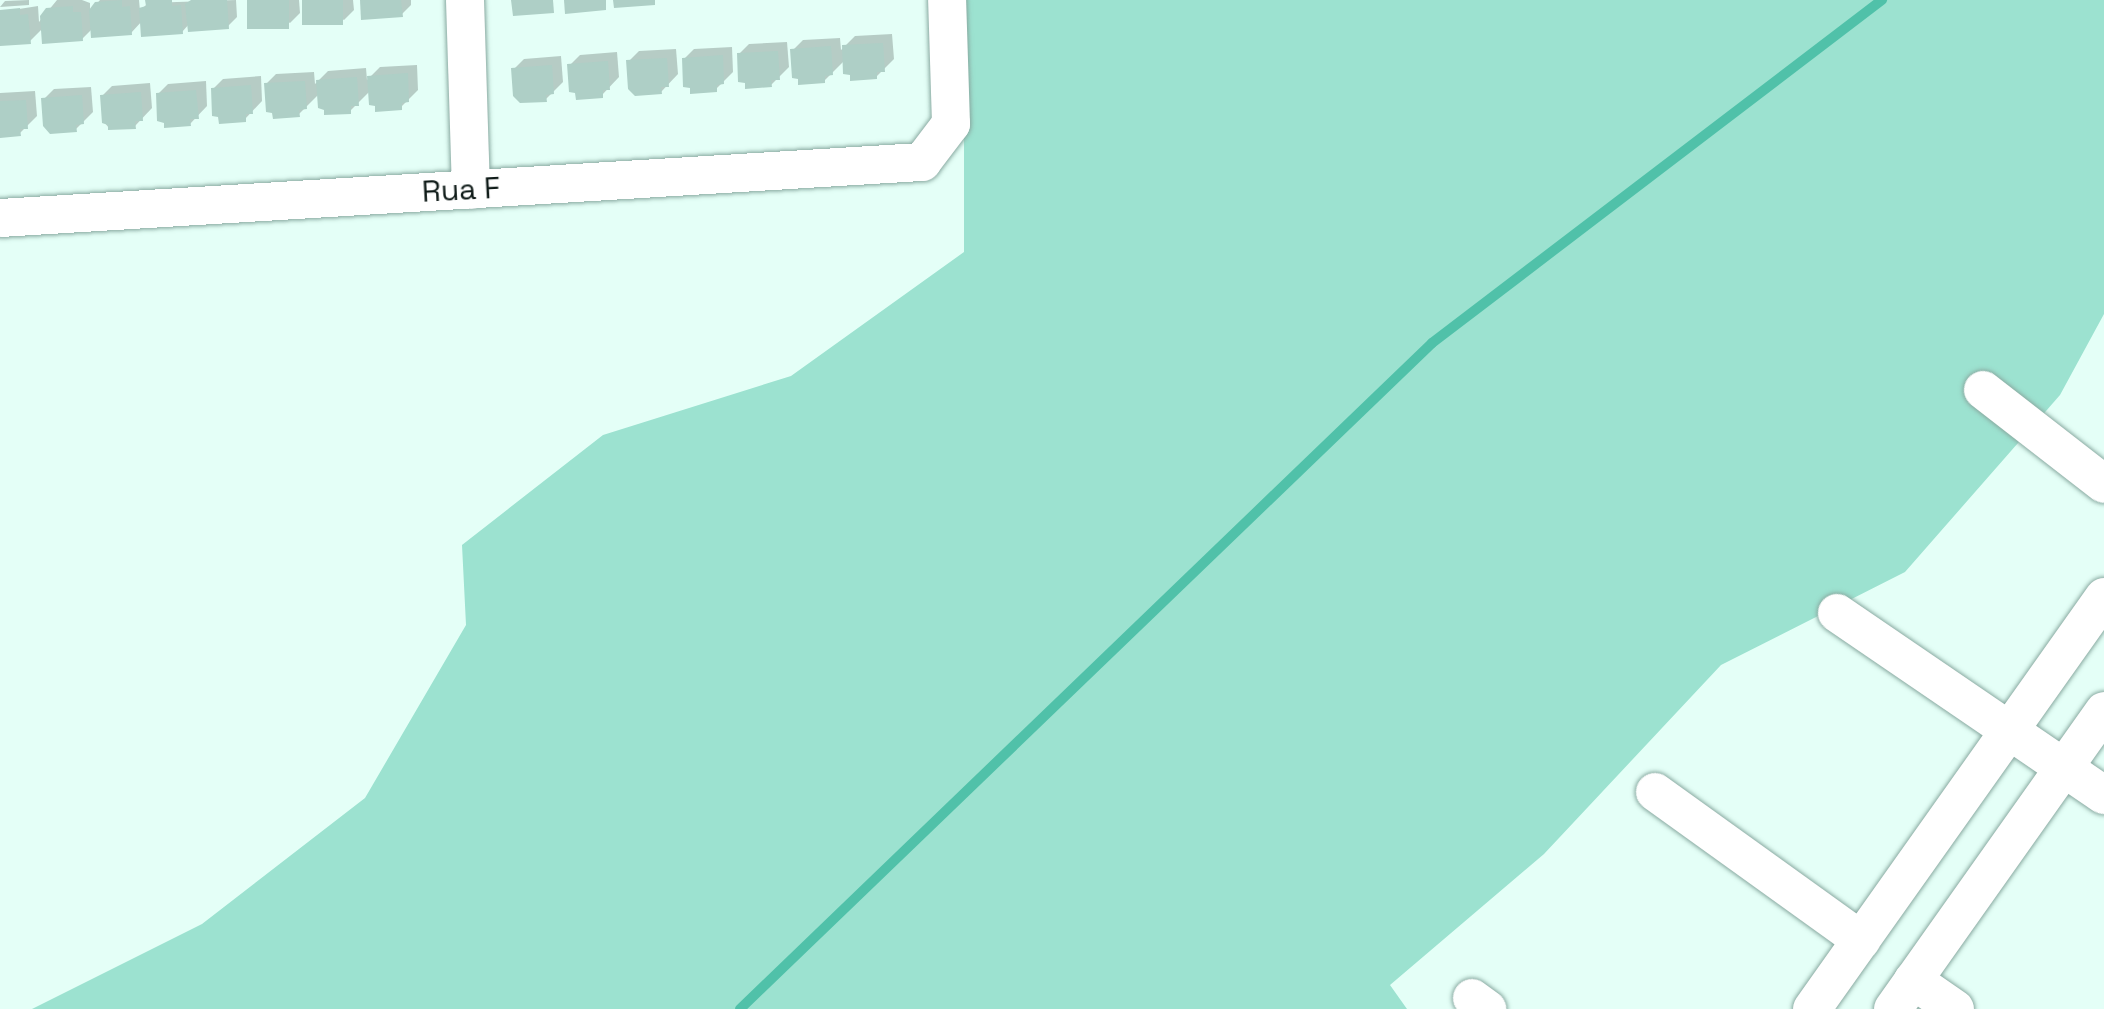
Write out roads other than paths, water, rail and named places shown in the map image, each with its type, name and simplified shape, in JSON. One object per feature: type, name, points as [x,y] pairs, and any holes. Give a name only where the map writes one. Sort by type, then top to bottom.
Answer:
[{"type":"street","points":[[465,0],[470,190]]},
{"type":"street","name":"Rua F","points":[[0,218],[922,162],[951,124],[948,0]]},
{"type":"street","points":[[1982,390],[2104,484]]},
{"type":"street","points":[[1812,1009],[2104,596]]},
{"type":"street","points":[[1836,613],[2104,795]]},
{"type":"street","points":[[1955,1009],[1903,994],[2104,711]]},
{"type":"street","points":[[1655,792],[1861,940]]},
{"type":"waterway","points":[[740,1009],[1432,343],[1882,0]]}]
